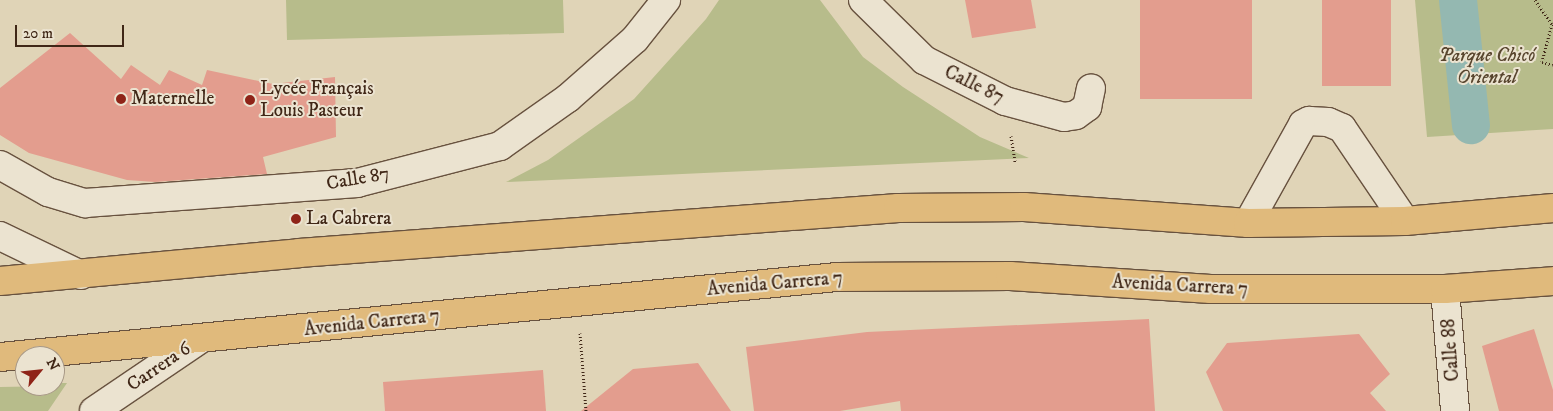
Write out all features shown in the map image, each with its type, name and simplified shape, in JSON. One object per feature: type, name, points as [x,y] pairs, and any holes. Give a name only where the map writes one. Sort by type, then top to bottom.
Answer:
[{"type":"main road","points":[[0,281],[81,275],[309,252],[898,208],[1024,207],[1248,223],[1405,221],[1553,208]]},
{"type":"main road","name":"Avenida Carrera 7","points":[[0,357],[199,340],[837,277],[922,274],[1010,276],[1211,289],[1445,289],[1553,281]]},
{"type":"street","name":"Calle 87","points":[[0,165],[48,192],[85,203],[357,183],[500,146],[568,98],[635,39],[666,0]]},
{"type":"street","name":"Calle 87","points":[[863,0],[924,60],[1005,101],[1064,117],[1076,115],[1087,106],[1091,88]]},
{"type":"street","points":[[1248,223],[1303,124],[1308,121],[1328,122],[1342,128],[1405,221]]},
{"type":"street","points":[[0,236],[81,275]]},
{"type":"street","name":"Calle 88","points":[[1445,289],[1455,411]]},
{"type":"street","name":"Carrera 6","points":[[94,411],[199,340]]},
{"type":"path","points":[[1535,0],[1552,24],[1542,62],[1553,65]]},
{"type":"path","points":[[577,303],[586,411]]},
{"type":"green space","points":[[286,0],[563,0],[564,33],[287,40]]},
{"type":"green space","points":[[719,0],[820,0],[863,57],[903,87],[980,137],[1029,158],[506,182],[548,160],[634,99],[706,19]]},
{"type":"green space","name":"Parque Chicó Oriental","points":[[1415,0],[1553,0],[1553,129],[1427,137]]},
{"type":"green space","points":[[0,387],[15,387],[15,396],[58,396],[48,411],[0,411]]},
{"type":"building","points":[[965,0],[1031,0],[1036,28],[972,38]]},
{"type":"building","points":[[1140,0],[1252,0],[1252,99],[1140,99]]},
{"type":"building","points":[[1322,0],[1391,0],[1391,86],[1322,86]]},
{"type":"building","name":"Maternelle","points":[[70,33],[121,79],[131,65],[160,85],[169,70],[202,85],[207,70],[273,84],[335,77],[336,137],[263,157],[267,174],[155,182],[127,180],[29,153],[0,135],[0,88]]},
{"type":"building","points":[[1149,319],[1155,411],[901,411],[900,401],[840,411],[754,411],[746,347],[867,332]]},
{"type":"building","points":[[1534,329],[1553,390],[1553,411],[1499,411],[1482,346]]},
{"type":"building","points":[[1359,334],[1390,374],[1370,393],[1386,411],[1223,411],[1206,372],[1227,343]]},
{"type":"building","points":[[698,363],[731,411],[581,411],[633,369]]},
{"type":"building","points":[[543,370],[546,411],[385,411],[383,382]]},
{"type":"waterway","points":[[1458,0],[1471,125]]},
{"type":"place","name":"Maternelle","points":[[121,99]]},
{"type":"place","name":"Lycée Français Louis Pasteur","points":[[250,100]]},
{"type":"place","name":"La Cabrera","points":[[296,219]]}]
